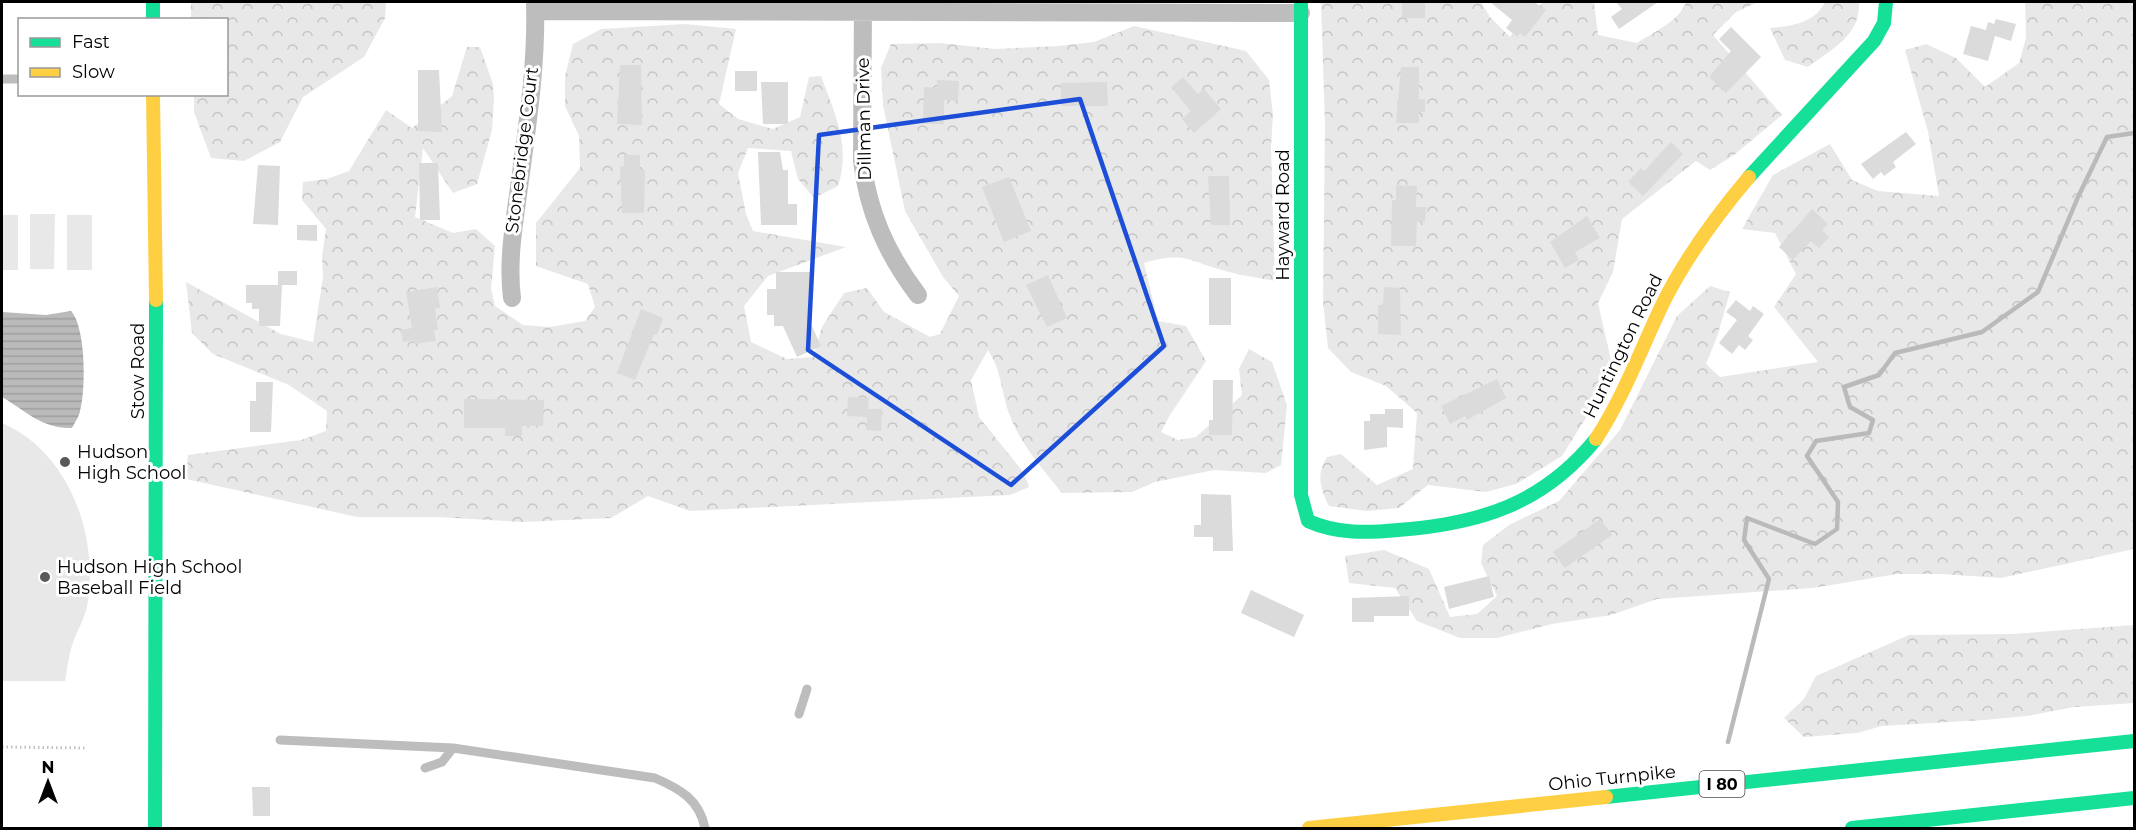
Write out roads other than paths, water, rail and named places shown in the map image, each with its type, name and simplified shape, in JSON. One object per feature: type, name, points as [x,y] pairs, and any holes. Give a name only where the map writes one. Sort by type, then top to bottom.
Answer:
[{"type":"main road","points":[[153,2],[153,18]]},
{"type":"main road","name":"Huntington Road","points":[[1301,429],[1303,509],[1308,521],[1336,532],[1436,528],[1474,522],[1500,513],[1550,485],[1588,450],[1614,413],[1666,297],[1709,228],[1756,170],[1874,41],[1883,27],[1887,14],[1886,2]]},
{"type":"main road","name":"Hayward Road","points":[[1301,7],[1301,429]]},
{"type":"main road","name":"Stow Road","points":[[153,96],[156,255],[155,828]]},
{"type":"main road","name":"Ohio Turnpike","points":[[1309,828],[2134,741]]},
{"type":"main road","points":[[1852,828],[2134,798]]},
{"type":"street","points":[[535,6],[1301,7]]},
{"type":"street","name":"Stonebridge Court","points":[[512,298],[510,250],[527,133],[535,6]]},
{"type":"street","name":"Dillman Drive","points":[[863,6],[862,161],[865,187],[878,229],[918,295]]},
{"type":"lane","points":[[2,79],[18,79]]},
{"type":"lane","points":[[799,714],[807,689]]},
{"type":"lane","points":[[280,740],[453,748],[655,778],[680,789],[694,802],[705,828]]},
{"type":"lane","points":[[425,768],[442,762],[453,748]]},
{"type":"waterway","points":[[1728,742],[1769,579],[1744,540],[1747,518],[1815,544],[1837,529],[1838,502],[1807,456],[1816,441],[1869,433],[1873,420],[1850,407],[1844,387],[1879,375],[1895,353],[1982,332],[2038,292],[2078,197],[2107,137],[2134,133]]},
{"type":"place","name":"Hudson High School","points":[[65,462]]},
{"type":"place","name":"Hudson High School Baseball Field","points":[[45,577]]}]
